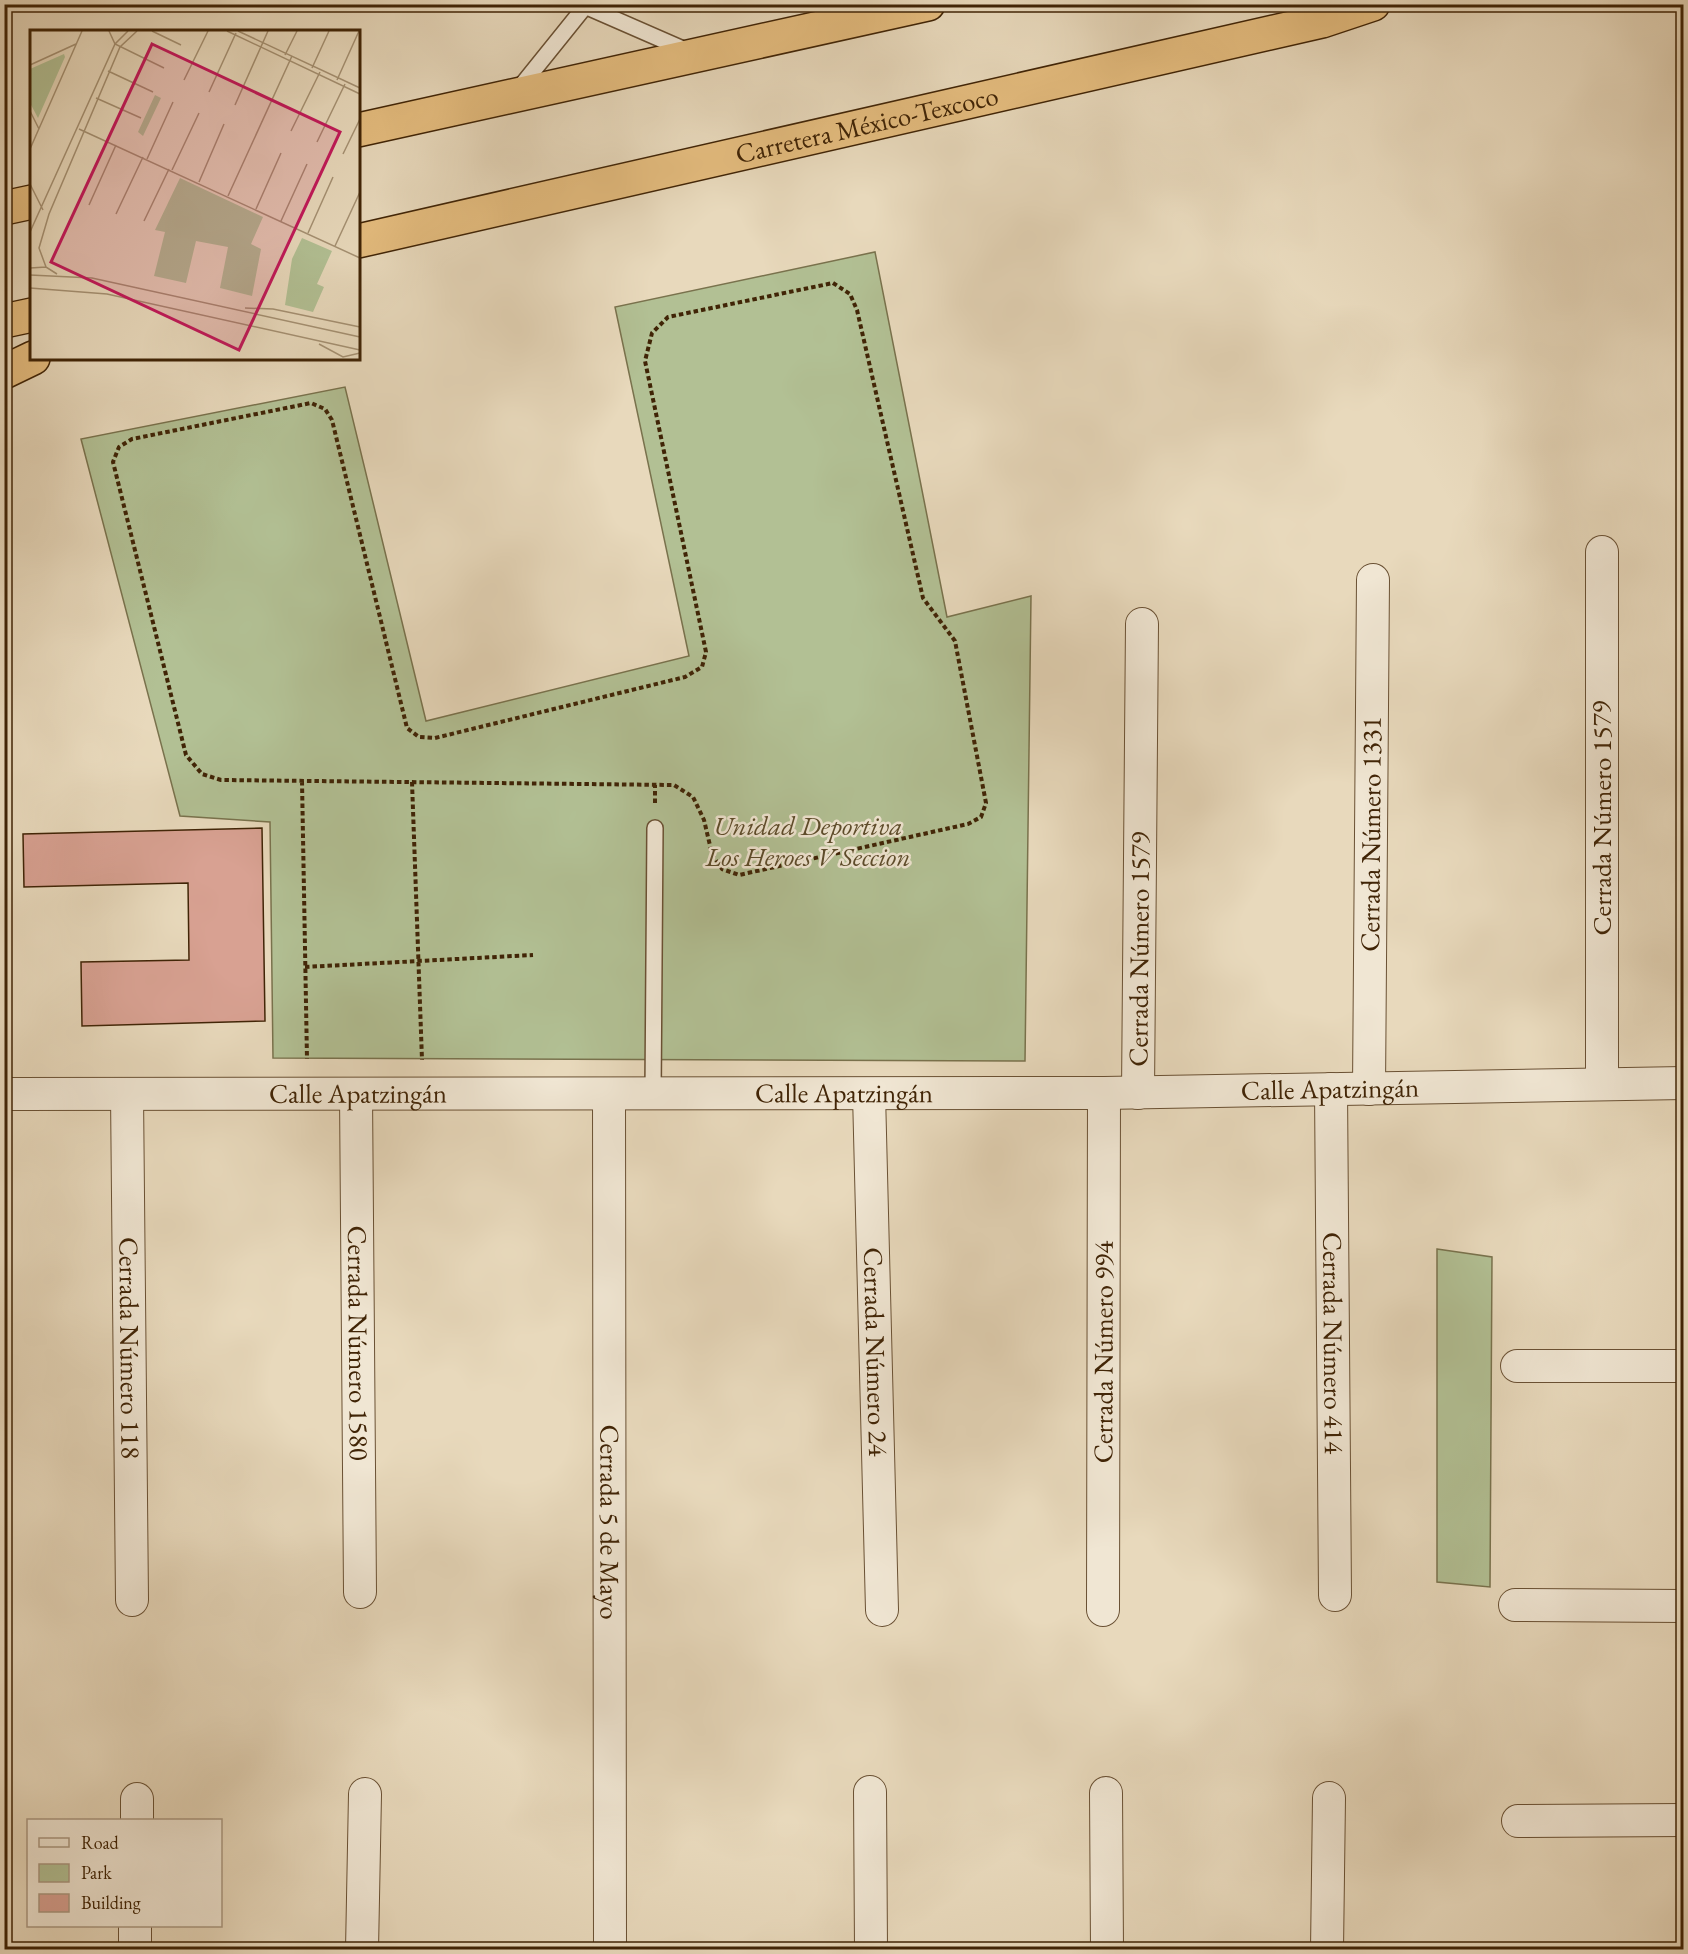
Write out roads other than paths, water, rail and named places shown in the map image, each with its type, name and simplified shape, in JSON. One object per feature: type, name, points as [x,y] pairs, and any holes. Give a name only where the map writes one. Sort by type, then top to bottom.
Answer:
[{"type":"highway","points":[[360,130],[928,4]]},
{"type":"highway","name":"Carretera México-Texcoco","points":[[360,241],[1311,24],[1373,4]]},
{"type":"highway","points":[[4,208],[30,202]]},
{"type":"highway","points":[[4,321],[30,315]]},
{"type":"highway","points":[[4,372],[30,359]]},
{"type":"street","name":"Cerrada Número 1579","points":[[1602,552],[1602,1084]]},
{"type":"street","name":"Cerrada Número 1331","points":[[1369,1089],[1373,580]]},
{"type":"street","name":"Cerrada Número 1579","points":[[1138,1093],[1142,624]]},
{"type":"street","name":"Calle Apatzingán","points":[[4,1094],[1138,1093],[1683,1083]]},
{"type":"street","name":"Cerrada Número 414","points":[[1331,1089],[1335,1595]]},
{"type":"street","name":"Cerrada Número 994","points":[[1103,1610],[1104,1093]]},
{"type":"street","name":"Cerrada Número 118","points":[[126,1094],[132,1600]]},
{"type":"street","name":"Cerrada Número 1580","points":[[356,1094],[360,1592]]},
{"type":"street","name":"Cerrada 5 de Mayo","points":[[609,1094],[610,1950]]},
{"type":"street","name":"Cerrada Número 24","points":[[869,1094],[882,1610]]},
{"type":"street","points":[[1517,1366],[1683,1366]]},
{"type":"street","points":[[1515,1605],[1683,1606]]},
{"type":"street","points":[[870,1792],[872,1950]]},
{"type":"street","points":[[1106,1792],[1107,1950]]},
{"type":"street","points":[[362,1950],[365,1794]]},
{"type":"street","points":[[1327,1950],[1329,1798]]},
{"type":"street","points":[[1518,1821],[1683,1820]]},
{"type":"street","points":[[135,1927],[135,1950]]},
{"type":"lane","points":[[513,96],[584,5],[699,55]]},
{"type":"lane","points":[[652,1094],[655,828]]},
{"type":"park label","name":"Unidad Deportiva Los Heroes V Seccion","points":[[808,842]]}]
